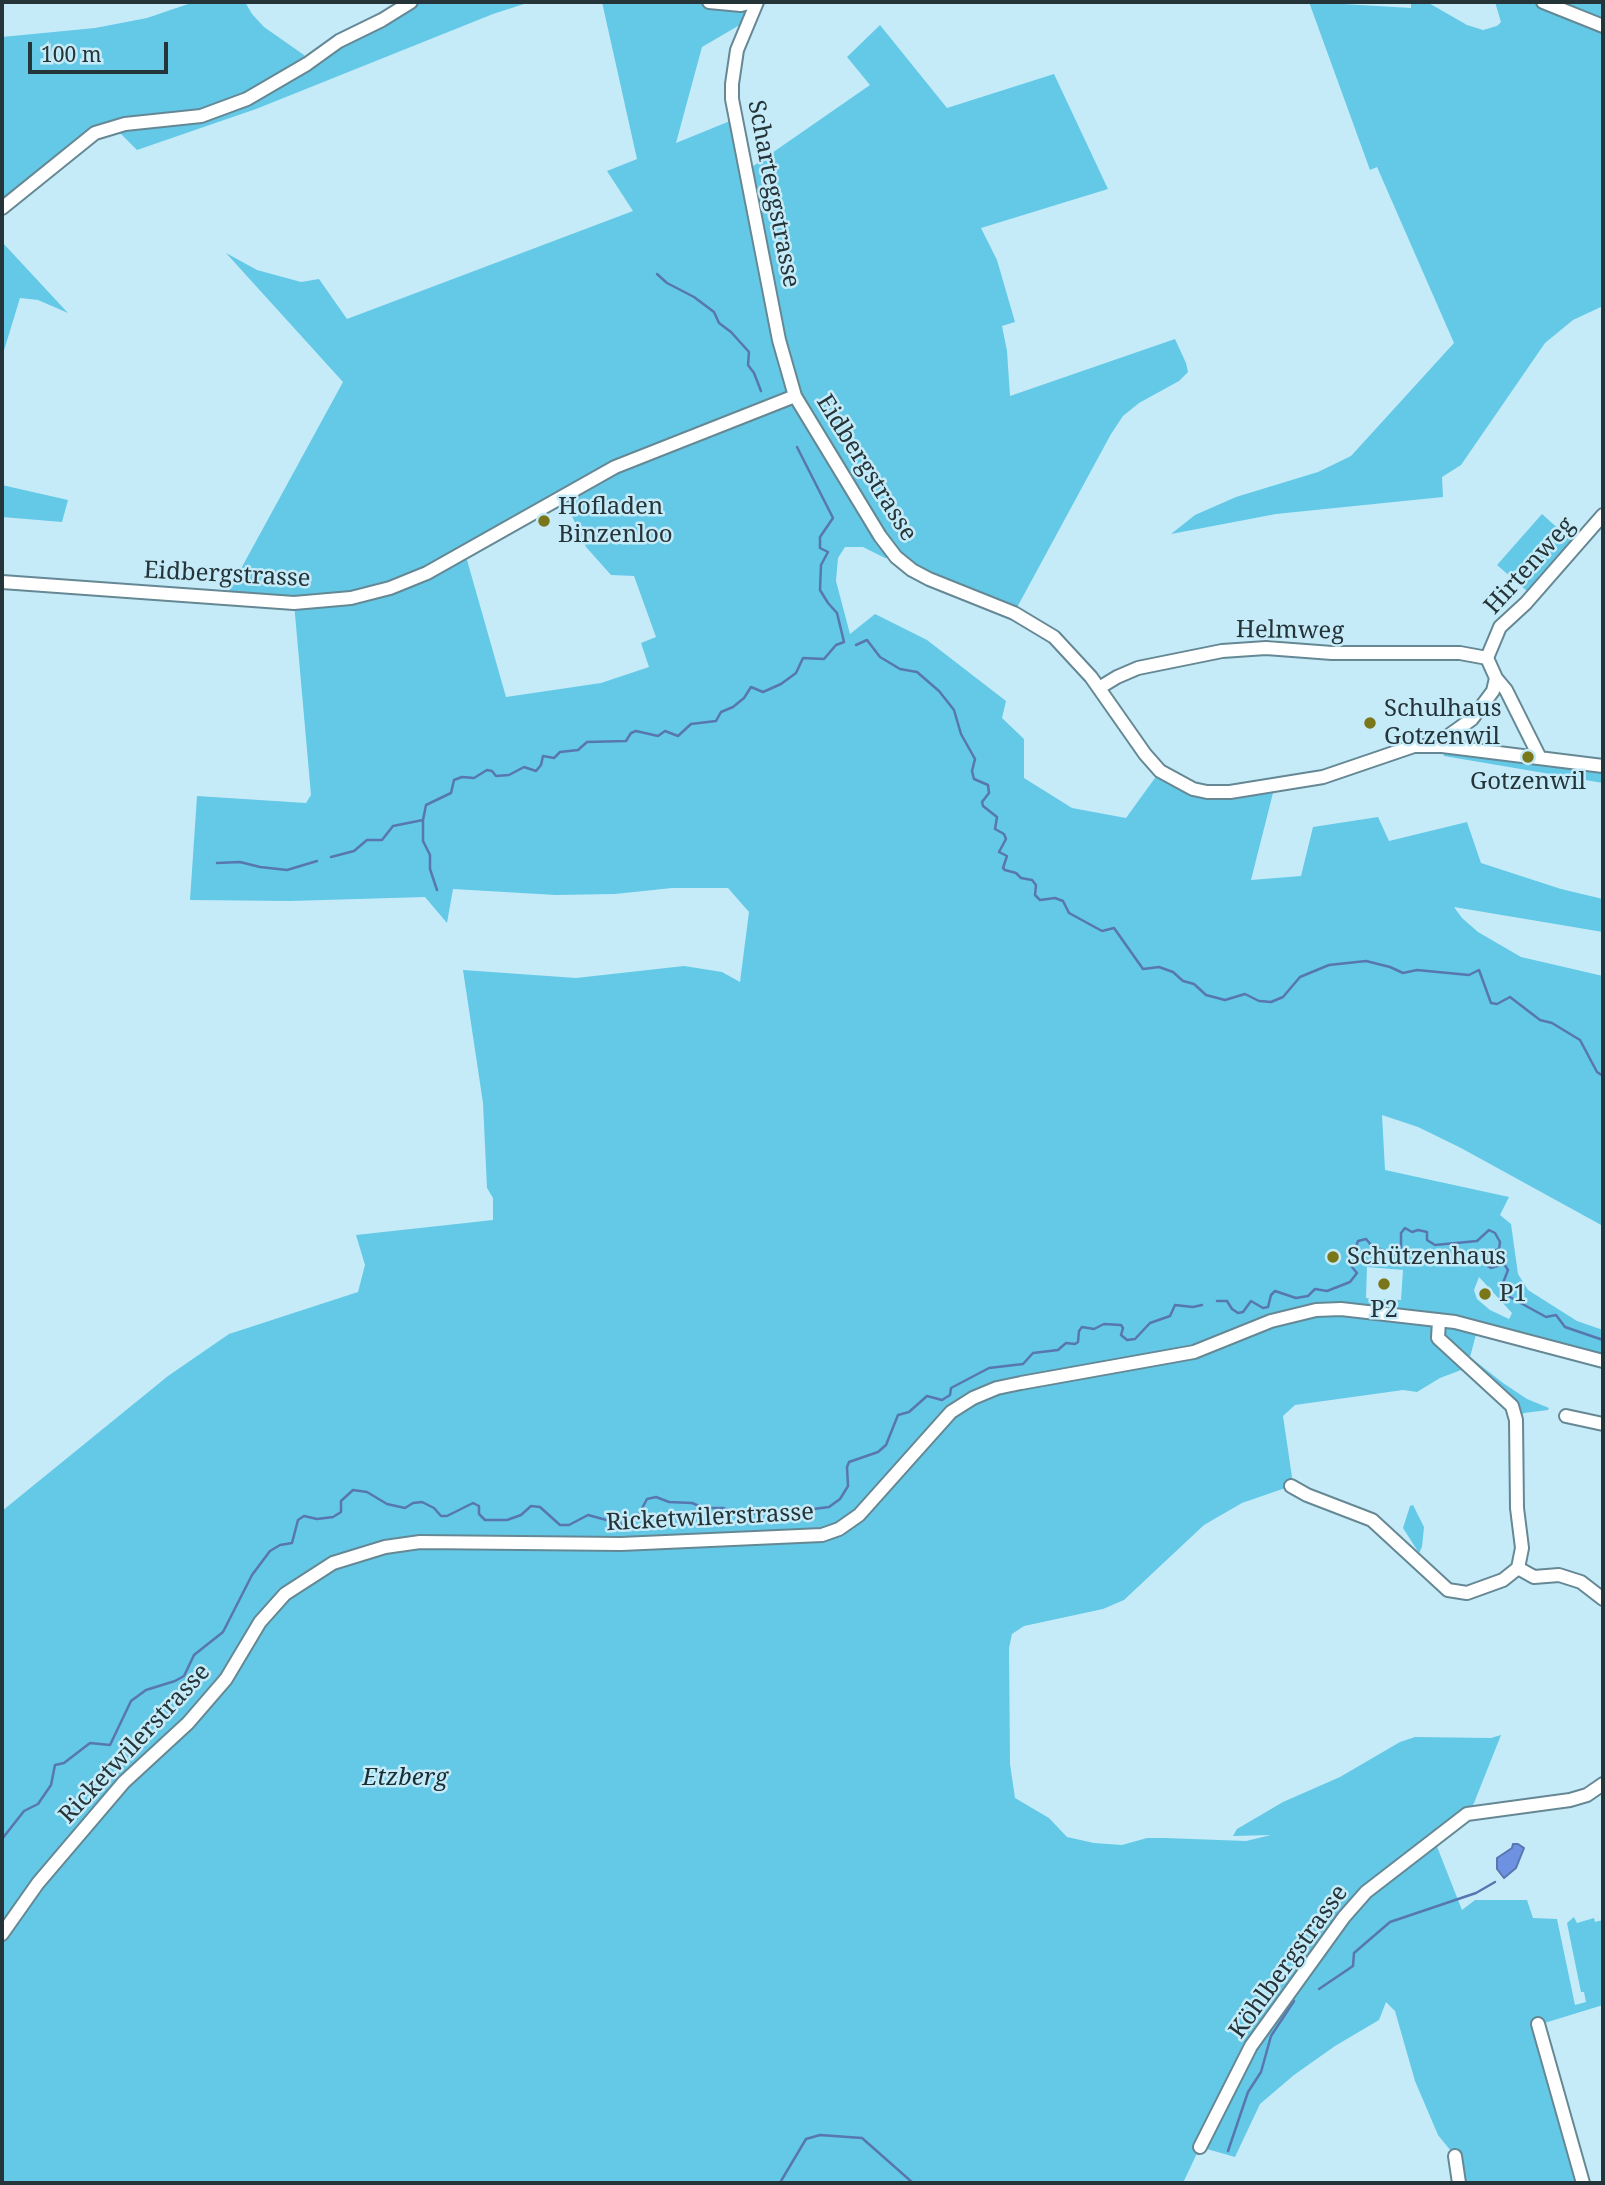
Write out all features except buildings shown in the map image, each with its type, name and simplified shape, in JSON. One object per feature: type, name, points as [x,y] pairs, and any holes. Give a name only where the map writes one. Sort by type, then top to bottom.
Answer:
[{"type":"street","points":[[2,208],[95,133],[125,124],[201,116],[247,99],[307,64],[339,41],[411,2]]},
{"type":"street","points":[[709,2],[741,5],[754,2]]},
{"type":"street","name":"Scharteggstrasse","points":[[754,2],[737,50],[732,99],[779,340],[795,396]]},
{"type":"street","points":[[1543,2],[1603,26]]},
{"type":"street","name":"Eidbergstrasse","points":[[2,582],[294,603],[351,597],[390,588],[427,573],[615,467],[795,396],[880,536],[896,557],[929,579],[1014,613],[1054,637],[1091,677],[1145,754],[1160,771],[1174,780],[1207,792],[1230,792],[1323,777],[1414,746],[1434,746],[1603,766]]},
{"type":"street","name":"Hirtenweg","points":[[1487,658],[1500,627],[1526,603],[1603,515]]},
{"type":"street","name":"Helmweg","points":[[1099,688],[1138,668],[1233,650],[1266,648],[1332,653],[1460,653],[1487,658]]},
{"type":"street","points":[[1487,658],[1539,758]]},
{"type":"street","points":[[1434,746],[1472,719],[1493,691],[1496,678]]},
{"type":"street","name":"Ricketwilerstrasse","points":[[2,1934],[38,1884],[124,1783],[188,1723],[226,1679],[260,1622],[285,1594],[333,1563],[385,1547],[420,1542],[621,1544],[822,1535],[839,1529],[859,1514],[951,1412],[973,1398],[997,1388],[1195,1352],[1271,1321],[1316,1310],[1341,1309],[1439,1320],[1478,1327],[1603,1360]]},
{"type":"street","points":[[1291,1486],[1371,1520],[1448,1590],[1467,1593],[1503,1580],[1518,1568],[1522,1548],[1517,1508],[1516,1420],[1511,1406],[1438,1338],[1439,1320]]},
{"type":"street","points":[[1566,1416],[1603,1424]]},
{"type":"street","points":[[1518,1568],[1534,1577],[1559,1575],[1581,1582],[1603,1599]]},
{"type":"street","name":"Köhlbergstrasse","points":[[1200,2147],[1251,2046],[1344,1917],[1366,1892],[1468,1814],[1570,1800],[1587,1795],[1603,1784]]},
{"type":"street","points":[[1538,2024],[1583,2183]]},
{"type":"street","points":[[1455,2156],[1459,2183]]},
{"type":"green space","points":[[194,2],[245,2],[264,27],[304,55],[308,64],[411,2],[530,2],[493,14],[256,109],[137,150],[114,127],[2,208],[2,37],[95,28],[147,18]]},
{"type":"green space","name":"Etzberg","points":[[602,2],[752,2],[750,19],[702,47],[676,143],[735,119],[746,171],[870,85],[847,57],[880,25],[947,108],[1054,74],[1108,189],[981,228],[997,260],[1015,322],[1002,326],[1007,351],[1010,396],[1175,339],[1188,372],[1179,381],[1139,403],[1123,416],[1014,613],[896,557],[885,558],[863,547],[845,547],[838,558],[836,581],[850,634],[875,614],[927,640],[1006,701],[1002,718],[1024,739],[1024,778],[1072,808],[1126,818],[1160,771],[1193,789],[1275,785],[1251,880],[1301,876],[1313,827],[1378,817],[1389,841],[1467,822],[1481,863],[1561,889],[1603,899],[1603,932],[1454,907],[1478,932],[1521,957],[1603,976],[1603,1226],[1461,1148],[1418,1127],[1382,1115],[1385,1170],[1509,1197],[1500,1215],[1511,1224],[1518,1274],[1528,1290],[1577,1321],[1603,1330],[1603,1360],[1478,1327],[1470,1357],[1503,1383],[1527,1399],[1549,1408],[1548,1410],[1524,1413],[1516,1420],[1511,1406],[1469,1367],[1440,1378],[1417,1392],[1403,1390],[1295,1405],[1283,1416],[1291,1486],[1242,1503],[1204,1525],[1124,1600],[1103,1609],[1024,1626],[1012,1634],[1009,1648],[1010,1764],[1015,1798],[1049,1818],[1067,1837],[1094,1843],[1122,1845],[1147,1838],[1246,1841],[1271,1835],[1233,1836],[1237,1829],[1283,1802],[1340,1777],[1400,1742],[1415,1737],[1491,1738],[1501,1735],[1467,1814],[1434,1839],[1462,1910],[1475,1900],[1527,1900],[1533,1918],[1557,1919],[1575,2005],[1586,2002],[1584,1992],[1581,1992],[1567,1923],[1574,1917],[1577,1923],[1594,1918],[1595,1922],[1603,1920],[1603,2005],[1538,2025],[1583,2183],[1459,2183],[1455,2156],[1438,2135],[1415,2081],[1395,2011],[1386,2002],[1379,2020],[1335,2046],[1294,2075],[1260,2104],[1235,2157],[1200,2147],[1183,2183],[2,2183],[2,1511],[168,1376],[229,1334],[358,1292],[365,1265],[356,1235],[493,1220],[493,1198],[487,1188],[483,1103],[463,970],[576,978],[684,966],[722,972],[740,982],[749,912],[728,888],[672,888],[615,894],[556,895],[453,889],[447,923],[425,897],[290,901],[190,900],[197,796],[306,803],[311,795],[294,603],[225,598],[343,382],[226,253],[257,270],[301,282],[319,279],[347,319],[633,211],[607,171],[637,159]],"holes":[[[563,496],[586,547],[611,575],[634,576],[656,637],[641,643],[649,667],[601,683],[506,697],[465,553]],[[1367,1267],[1403,1270],[1401,1300],[1366,1298]],[[1479,1277],[1512,1313],[1509,1319],[1490,1310],[1477,1299],[1474,1290]]]},
{"type":"green space","points":[[1309,2],[1411,8],[1411,2],[1427,2],[1467,25],[1483,30],[1501,22],[1495,2],[1603,2],[1603,306],[1573,320],[1545,343],[1461,465],[1442,477],[1443,497],[1276,514],[1171,534],[1195,515],[1236,497],[1318,472],[1351,456],[1454,343],[1377,167],[1370,170]]},
{"type":"green space","points":[[2,242],[68,313],[38,300],[20,298],[2,357]]},
{"type":"green space","points":[[2,485],[68,500],[62,522],[2,517]]},
{"type":"green space","points":[[1542,514],[1572,541],[1527,591],[1497,565]]},
{"type":"green space","points":[[1442,746],[1603,766],[1603,783],[1444,756]]},
{"type":"green space","points":[[1413,1505],[1424,1527],[1419,1553],[1403,1528],[1410,1506]]},
{"type":"shaded area","points":[[1513,1844],[1524,1848],[1516,1868],[1504,1878],[1497,1869],[1497,1858],[1512,1848]]},
{"type":"waterway","points":[[657,274],[714,312],[719,323],[749,352],[748,365],[761,391]]},
{"type":"waterway","points":[[331,857],[354,851],[367,840],[382,840],[393,826],[423,820],[426,805],[451,793],[454,780],[462,777],[474,778],[487,770],[496,776],[509,775],[524,767],[536,771],[543,756],[554,758],[560,752],[578,750],[587,742],[626,741],[631,733],[636,731],[658,736],[665,731],[678,736],[691,724],[716,721],[721,712],[744,698],[751,687],[763,692],[781,684],[796,673],[803,658],[824,659],[836,645],[844,642],[837,613],[820,590],[821,565],[828,552],[820,548],[820,537],[833,518],[797,447]]},
{"type":"waterway","points":[[856,645],[867,640],[880,657],[900,669],[917,672],[939,691],[954,710],[961,734],[975,759],[972,771],[974,779],[988,785],[989,793],[982,802],[983,806],[997,817],[995,829],[1004,834],[1006,839],[999,852],[1007,856],[1003,868],[1021,878],[1032,880],[1036,885],[1035,895],[1040,900],[1055,898],[1063,901],[1069,913],[1102,931],[1114,928],[1143,969],[1159,967],[1173,972],[1183,981],[1194,984],[1206,995],[1225,1000],[1245,994],[1259,1001],[1271,1002],[1283,997],[1300,977],[1329,965],[1366,961],[1403,973],[1417,970],[1469,975],[1479,970],[1491,1003],[1497,1004],[1510,997],[1540,1020],[1552,1023],[1580,1040],[1597,1072],[1603,1076]]},
{"type":"waterway","points":[[423,820],[423,841],[430,855],[430,869],[437,890]]},
{"type":"waterway","points":[[217,863],[240,862],[287,870],[317,861]]},
{"type":"waterway","points":[[1217,1301],[1227,1301],[1238,1313],[1243,1312],[1251,1301],[1263,1308],[1268,1307],[1275,1291],[1296,1298],[1308,1296],[1315,1289],[1327,1291],[1350,1282],[1357,1273],[1351,1261],[1358,1241],[1366,1239],[1372,1246],[1395,1255],[1401,1250],[1401,1233],[1405,1228],[1412,1232],[1427,1232],[1427,1240],[1435,1245],[1477,1241],[1489,1230],[1495,1233],[1500,1242],[1499,1249],[1488,1254],[1486,1265],[1491,1268],[1504,1264],[1508,1270],[1503,1283],[1508,1296],[1546,1317],[1556,1315],[1565,1327],[1603,1340]]},
{"type":"waterway","points":[[2,1839],[24,1811],[38,1804],[51,1785],[55,1765],[64,1763],[90,1743],[110,1745],[131,1701],[146,1690],[184,1676],[194,1655],[223,1632],[252,1575],[270,1551],[280,1545],[292,1543],[298,1520],[304,1516],[317,1519],[333,1517],[341,1512],[341,1501],[353,1490],[367,1492],[387,1504],[405,1508],[422,1502],[434,1508],[441,1516],[447,1516],[473,1503],[479,1506],[479,1514],[485,1520],[507,1520],[521,1515],[531,1506],[540,1507],[560,1525],[569,1525],[588,1515],[625,1525],[639,1514],[647,1499],[656,1497],[669,1502],[692,1503],[704,1508],[723,1508],[738,1514],[782,1513],[829,1507],[840,1499],[848,1486],[849,1462],[878,1452],[886,1445],[898,1415],[909,1412],[927,1396],[942,1400],[950,1395],[951,1388],[989,1368],[1023,1364],[1033,1353],[1058,1350],[1066,1343],[1075,1344],[1082,1327],[1094,1329],[1104,1324],[1121,1325],[1121,1335],[1127,1340],[1135,1339],[1150,1323],[1170,1316],[1175,1305],[1202,1305]]},
{"type":"waterway","points":[[1319,1989],[1353,1966],[1354,1953],[1390,1922],[1476,1893],[1495,1882]]},
{"type":"waterway","points":[[1228,2151],[1248,2092],[1261,2072],[1271,2036],[1294,2001]]},
{"type":"waterway","points":[[781,2181],[806,2139],[820,2135],[862,2138],[913,2183]]},
{"type":"place","name":"Hofladen Binzenloo","points":[[544,521]]},
{"type":"place","name":"Schulhaus Gotzenwil","points":[[1370,723]]},
{"type":"place","name":"Gotzenwil","points":[[1528,757]]},
{"type":"place","name":"Schützenhaus","points":[[1333,1257]]},
{"type":"place","name":"P2","points":[[1384,1284]]},
{"type":"place","name":"P1","points":[[1485,1294]]}]
